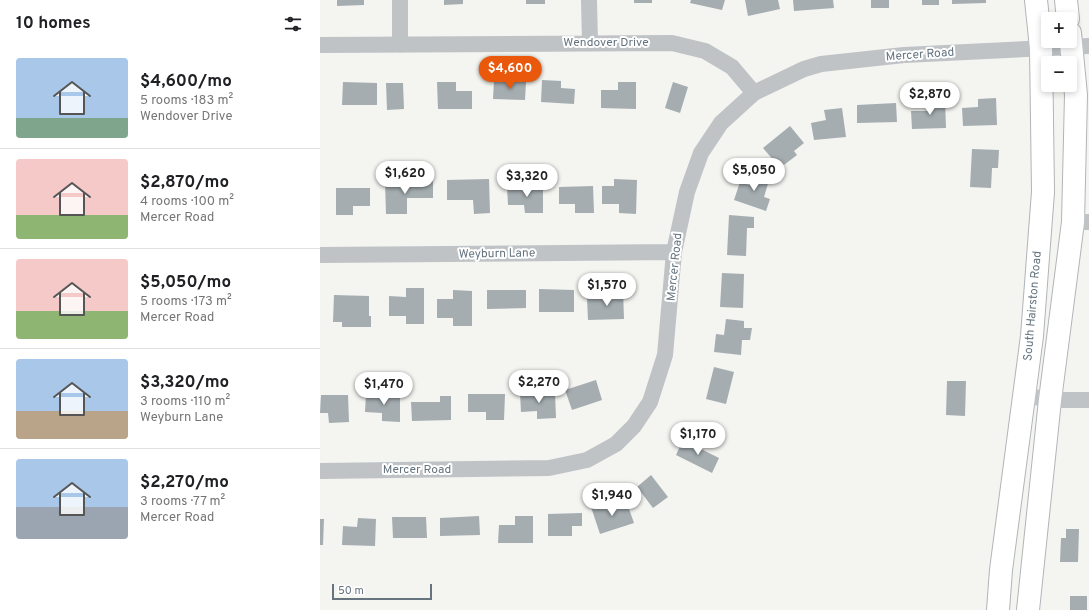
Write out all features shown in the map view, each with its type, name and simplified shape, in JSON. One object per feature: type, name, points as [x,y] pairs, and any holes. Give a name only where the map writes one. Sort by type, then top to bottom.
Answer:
[{"type":"main road","name":"South Hairston Road","points":[[998,610],[1001,570],[1032,336],[1043,192],[1041,48],[1036,0]]},
{"type":"main road","points":[[1066,0],[1067,12]]},
{"type":"main road","points":[[1028,610],[1050,400],[1081,222],[1076,95],[1077,48]]},
{"type":"street","points":[[400,0],[400,45]]},
{"type":"street","points":[[589,0],[590,43]]},
{"type":"street","name":"Wendover Drive","points":[[320,45],[672,43],[705,51],[732,67],[754,92]]},
{"type":"street","name":"Mercer Road","points":[[320,471],[549,468],[587,460],[616,444],[634,426],[650,402],[665,355],[674,252],[687,192],[702,153],[721,123],[754,92],[804,68],[821,64],[904,55],[1041,48]]},
{"type":"street","name":"Weyburn Lane","points":[[320,255],[674,252]]},
{"type":"street","points":[[1024,395],[1050,400],[1089,400]]},
{"type":"building","points":[[337,0],[364,0],[364,5],[337,6]]},
{"type":"building","points":[[444,0],[463,0],[463,4],[444,5]]},
{"type":"building","points":[[526,0],[545,0],[545,4],[526,4]]},
{"type":"building","points":[[634,0],[652,0],[652,3],[634,3]]},
{"type":"building","points":[[691,0],[725,0],[722,10],[690,3]]},
{"type":"building","points":[[745,0],[778,0],[780,9],[748,16]]},
{"type":"building","points":[[793,0],[833,0],[834,8],[794,11]]},
{"type":"building","points":[[871,0],[889,0],[889,8],[871,8]]},
{"type":"building","points":[[922,0],[939,0],[939,5],[922,5]]},
{"type":"building","points":[[952,0],[986,0],[986,3],[952,4]]},
{"type":"building","points":[[542,80],[561,81],[561,88],[575,89],[574,104],[541,102]]},
{"type":"building","points":[[494,81],[526,82],[525,100],[493,99]]},
{"type":"building","points":[[343,82],[377,83],[377,105],[342,105]]},
{"type":"building","points":[[437,82],[456,82],[456,91],[472,91],[472,109],[438,109]]},
{"type":"building","points":[[618,82],[636,82],[636,109],[601,108],[601,90],[618,90]]},
{"type":"building","points":[[673,82],[688,87],[680,113],[665,108]]},
{"type":"building","points":[[386,83],[403,83],[404,109],[387,110]]},
{"type":"building","points":[[996,98],[997,125],[963,126],[962,108],[978,107],[978,99]]},
{"type":"building","points":[[945,100],[946,128],[912,129],[911,111],[927,111],[926,101]]},
{"type":"building","points":[[896,103],[897,122],[857,123],[857,105]]},
{"type":"building","points":[[842,108],[846,137],[814,140],[811,123],[826,120],[824,110]]},
{"type":"building","points":[[790,126],[804,143],[794,151],[797,155],[780,168],[763,148]]},
{"type":"building","points":[[972,149],[999,150],[998,168],[992,168],[991,188],[970,187]]},
{"type":"building","points":[[753,171],[770,177],[764,197],[770,199],[766,211],[734,200],[740,182],[749,185]]},
{"type":"building","points":[[489,179],[490,213],[474,214],[473,200],[447,200],[447,180]]},
{"type":"building","points":[[614,179],[637,180],[636,214],[619,213],[619,204],[602,204],[602,186],[614,186]]},
{"type":"building","points":[[433,181],[433,198],[407,198],[407,214],[386,214],[385,182]]},
{"type":"building","points":[[543,186],[543,213],[525,213],[524,205],[508,205],[507,187]]},
{"type":"building","points":[[593,186],[594,213],[575,213],[575,204],[559,204],[559,187]]},
{"type":"building","points":[[336,188],[370,188],[370,206],[353,206],[353,215],[336,215]]},
{"type":"building","points":[[729,215],[754,217],[754,228],[747,228],[746,256],[727,255]]},
{"type":"building","points":[[722,273],[744,274],[743,308],[720,307]]},
{"type":"building","points":[[406,288],[424,288],[424,324],[406,324],[406,316],[389,316],[389,296],[406,297]]},
{"type":"building","points":[[539,289],[574,290],[574,312],[539,312]]},
{"type":"building","points":[[453,290],[472,291],[472,326],[453,326],[453,318],[437,318],[437,299],[453,299]]},
{"type":"building","points":[[487,290],[526,290],[526,308],[487,309]]},
{"type":"building","points":[[606,290],[623,290],[624,319],[588,320],[587,299],[606,298]]},
{"type":"building","points":[[334,295],[369,296],[369,316],[371,316],[371,327],[342,327],[342,322],[333,322]]},
{"type":"building","points":[[726,319],[744,321],[744,328],[752,328],[750,340],[742,340],[741,355],[714,352],[716,334],[724,335]]},
{"type":"building","points":[[714,367],[734,372],[726,404],[706,399]]},
{"type":"building","points":[[596,380],[602,400],[572,410],[565,390]]},
{"type":"building","points":[[947,381],[966,381],[965,416],[946,415]]},
{"type":"building","points":[[555,392],[556,418],[537,419],[537,411],[521,412],[520,393]]},
{"type":"building","points":[[366,394],[400,395],[400,422],[382,421],[382,413],[365,412]]},
{"type":"building","points":[[468,394],[505,394],[504,420],[486,420],[486,412],[468,412]]},
{"type":"building","points":[[321,395],[348,395],[349,422],[329,423],[328,413],[320,413]]},
{"type":"building","points":[[440,396],[451,396],[451,420],[412,421],[411,402],[440,402]]},
{"type":"building","points":[[683,440],[719,458],[712,473],[676,455]]},
{"type":"building","points":[[651,475],[668,497],[653,508],[637,487]]},
{"type":"building","points":[[608,501],[611,508],[627,503],[634,523],[600,534],[591,507]]},
{"type":"building","points":[[582,513],[582,526],[572,526],[572,536],[548,536],[548,514]]},
{"type":"building","points":[[479,516],[480,535],[440,536],[440,518]]},
{"type":"building","points":[[515,516],[533,516],[533,543],[498,543],[499,525],[515,525]]},
{"type":"building","points":[[392,517],[426,517],[427,538],[393,538]]},
{"type":"building","points":[[358,518],[376,519],[375,546],[342,545],[343,526],[357,527]]},
{"type":"building","points":[[320,519],[324,519],[323,545],[320,545]]},
{"type":"building","points":[[1066,529],[1079,529],[1078,562],[1060,562],[1061,538],[1066,538]]},
{"type":"building","points":[[1070,596],[1087,596],[1087,610],[1070,610]]}]
